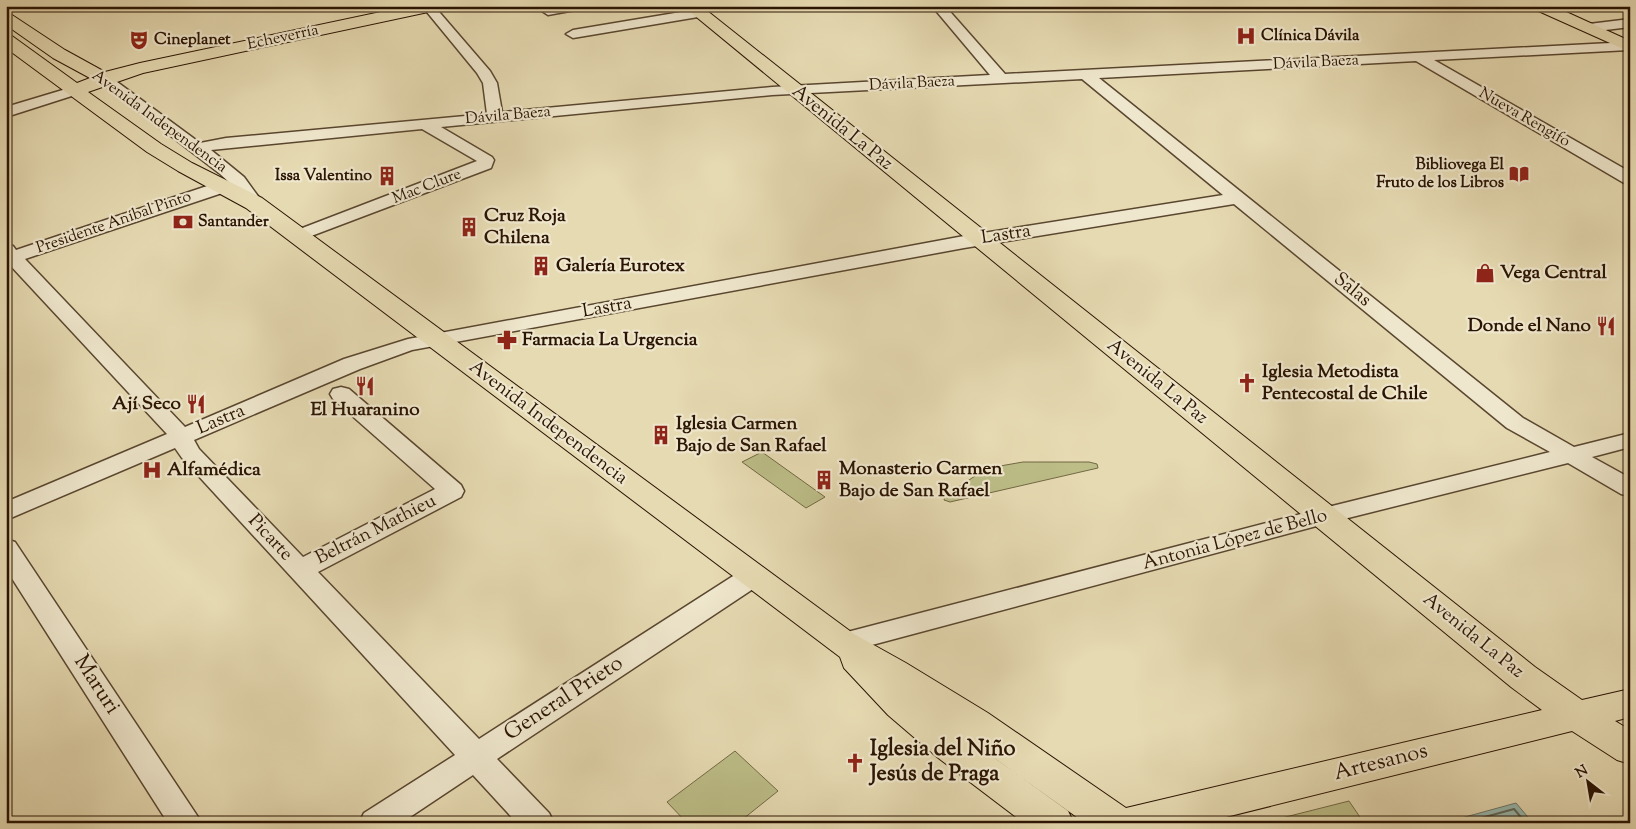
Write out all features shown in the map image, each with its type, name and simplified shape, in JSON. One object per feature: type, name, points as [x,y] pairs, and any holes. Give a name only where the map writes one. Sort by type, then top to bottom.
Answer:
[{"type":"main road","points":[[1540,6],[1629,47]]},
{"type":"main road","name":"Echeverría","points":[[76,90],[140,68],[430,7]]},
{"type":"main road","name":"Avenida La Paz","points":[[695,10],[1523,677],[1577,716],[1630,749]]},
{"type":"main road","name":"Avenida Independencia","points":[[6,18],[58,54],[104,79]]},
{"type":"main road","name":"Avenida Independencia","points":[[6,40],[154,148],[254,203],[842,643],[894,672],[975,722],[1116,823]]},
{"type":"main road","name":"Avenida Independencia","points":[[842,643],[876,683],[923,726],[1054,823]]},
{"type":"main road","name":"Artesanos","points":[[1132,823],[1630,703]]},
{"type":"street","points":[[548,11],[576,6]]},
{"type":"street","points":[[938,6],[1001,79]]},
{"type":"street","points":[[430,7],[483,71],[490,83],[495,117]]},
{"type":"street","points":[[573,34],[695,10]]},
{"type":"street","points":[[1589,28],[1630,23]]},
{"type":"street","name":"Dávila Baeza","points":[[197,148],[226,143],[795,90],[1629,47]]},
{"type":"street","name":"Nueva Rengifo","points":[[1418,57],[1630,179]]},
{"type":"street","name":"Salas","points":[[1086,75],[1502,413],[1536,436],[1630,488]]},
{"type":"street","name":"Avenida Independencia","points":[[104,79],[238,181],[254,203]]},
{"type":"street","points":[[6,112],[76,90]]},
{"type":"street","name":"Mac Clure","points":[[298,236],[486,164],[486,160],[482,157],[424,124]]},
{"type":"street","name":"Presidente Aníbal Pinto","points":[[8,256],[222,186]]},
{"type":"street","name":"Lastra","points":[[6,512],[364,359],[400,347],[980,239],[1236,198]]},
{"type":"street","name":"Picarte","points":[[8,256],[174,428],[190,453],[538,823]]},
{"type":"street","name":"Beltrán Mathieu","points":[[300,570],[452,491],[341,394]]},
{"type":"street","name":"Antonia López de Bello","points":[[842,643],[1324,516],[1630,440]]},
{"type":"street","name":"Maruri","points":[[6,548],[186,823]]},
{"type":"street","name":"General Prieto","points":[[375,823],[753,576]]},
{"type":"green space","points":[[762,452],[825,497],[806,508],[742,462]]},
{"type":"green space","points":[[1023,462],[1089,462],[1097,464],[1098,468],[950,502],[944,500],[945,496],[981,472]]},
{"type":"green space","points":[[735,751],[778,791],[738,823],[687,823],[667,802]]},
{"type":"green space","points":[[1349,801],[1364,823],[1262,823]]},
{"type":"water","points":[[1516,803],[1533,823],[1456,823],[1454,820]]},
{"type":"place","name":"Clínica Dávila","points":[[1246,36]]},
{"type":"place","name":"Cineplanet","points":[[139,40]]},
{"type":"place","name":"Bibliovega El Fruto de los Libros","points":[[1519,174]]},
{"type":"place","name":"Issa Valentino","points":[[387,176]]},
{"type":"place","name":"Santander","points":[[183,222]]},
{"type":"place","name":"Cruz Roja Chilena","points":[[469,227]]},
{"type":"place","name":"Galería Eurotex","points":[[541,266]]},
{"type":"place","name":"Vega Central","points":[[1485,273]]},
{"type":"place","name":"Donde el Nano","points":[[1606,326]]},
{"type":"place","name":"Farmacia La Urgencia","points":[[507,340]]},
{"type":"place","name":"Iglesia Metodista Pentecostal de Chile","points":[[1247,383]]},
{"type":"place","name":"El Huaranino","points":[[365,386]]},
{"type":"place","name":"Ají Seco","points":[[196,404]]},
{"type":"place","name":"Iglesia Carmen Bajo de San Rafael","points":[[661,435]]},
{"type":"place","name":"Alfamédica","points":[[152,470]]},
{"type":"place","name":"Monasterio Carmen Bajo de San Rafael","points":[[824,480]]},
{"type":"place","name":"Iglesia del Niño Jesús de Praga","points":[[855,763]]}]
